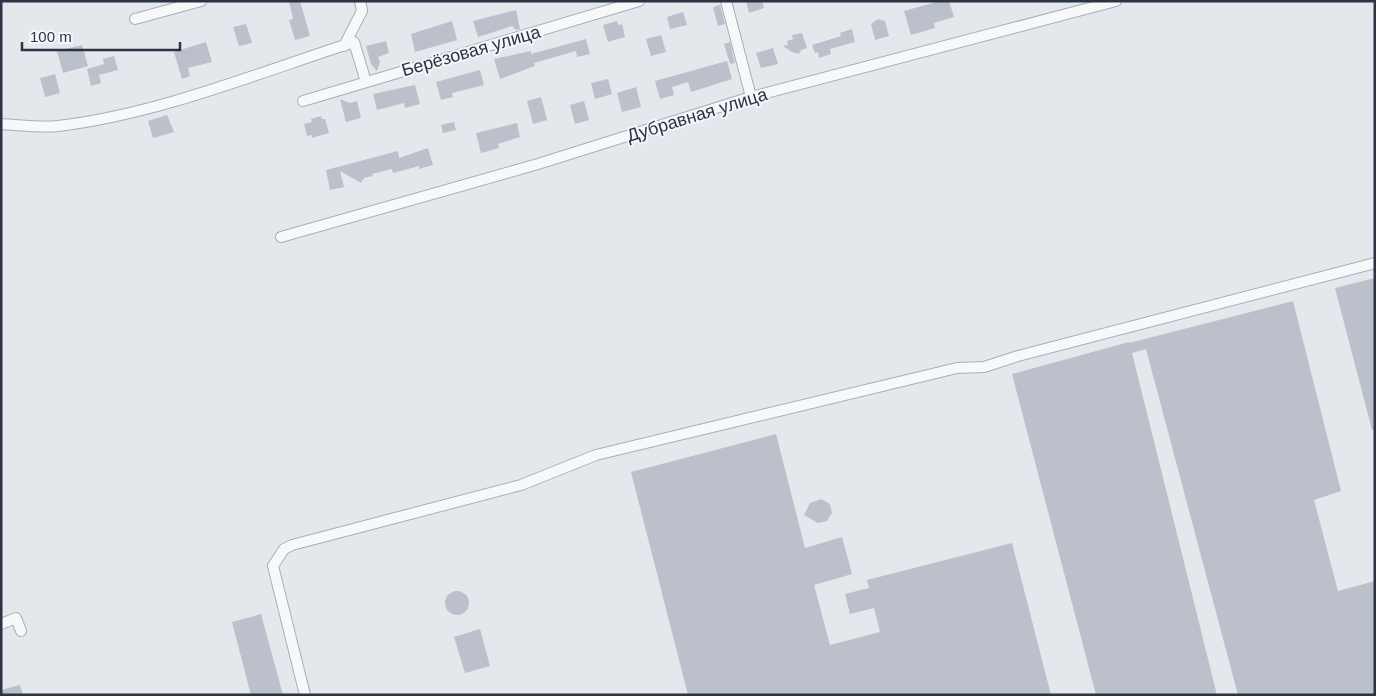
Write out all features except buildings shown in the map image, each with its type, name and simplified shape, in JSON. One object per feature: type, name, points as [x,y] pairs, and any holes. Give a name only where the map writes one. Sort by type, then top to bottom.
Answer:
[{"type":"street","points":[[135,19],[201,1]]},
{"type":"street","points":[[360,1],[362,11],[349,44],[366,82]]},
{"type":"street","name":"Берёзовая улица","points":[[303,101],[639,1]]},
{"type":"street","points":[[726,1],[751,98]]},
{"type":"street","name":"Дубравная улица","points":[[281,237],[538,164],[751,98],[1116,1]]},
{"type":"street","points":[[1,124],[57,126],[107,117],[191,96],[349,44]]},
{"type":"street","points":[[305,695],[273,566],[284,549],[292,545],[521,486],[596,455],[957,368],[984,367],[1018,356],[1375,263]]},
{"type":"street","points":[[1,624],[16,618],[21,631]]}]
